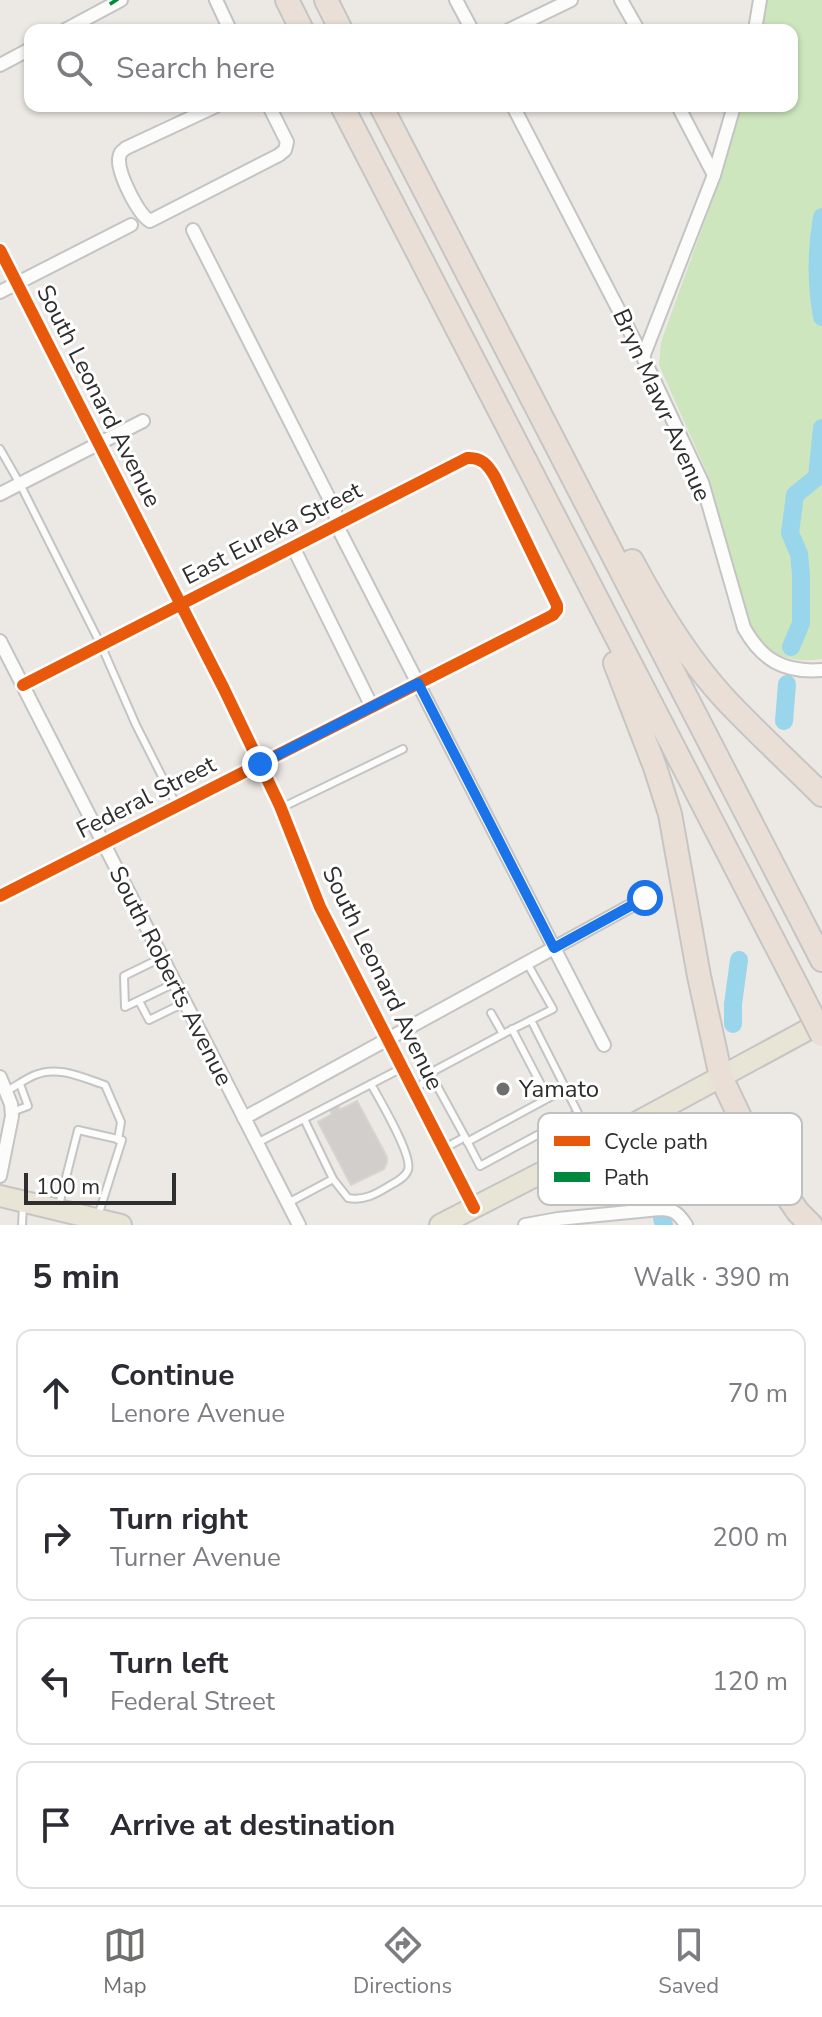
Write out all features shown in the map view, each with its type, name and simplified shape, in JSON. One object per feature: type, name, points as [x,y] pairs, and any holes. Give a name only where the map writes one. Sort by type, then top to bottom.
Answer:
[{"type":"highway","points":[[287,0],[299,24]]},
{"type":"highway","points":[[326,0],[338,24]]},
{"type":"highway","points":[[345,112],[822,1035]]},
{"type":"highway","points":[[386,112],[664,616],[726,699],[822,795]]},
{"type":"highway","points":[[386,112],[822,960]]},
{"type":"highway","points":[[483,380],[498,427],[604,636],[655,767],[670,814],[721,1077],[738,1113]]},
{"type":"highway","points":[[793,1205],[811,1225]]},
{"type":"main road","points":[[654,1113],[822,1022]]},
{"type":"main road","points":[[458,1219],[538,1176]]},
{"type":"main road","points":[[0,1196],[68,1215],[121,1225]]},
{"type":"street","points":[[76,24],[121,0]]},
{"type":"street","points":[[216,0],[227,24]]},
{"type":"street","points":[[456,0],[469,24]]},
{"type":"street","points":[[521,24],[571,0]]},
{"type":"street","points":[[621,0],[635,24]]},
{"type":"street","points":[[756,24],[760,0]]},
{"type":"street","points":[[0,65],[24,52]]},
{"type":"street","points":[[203,112],[121,152],[122,172],[143,217],[150,221],[285,150],[287,142],[272,112]]},
{"type":"street","name":"Bryn Mawr Avenue","points":[[516,112],[643,357],[702,482],[744,628],[753,643],[772,661],[799,669],[822,670]]},
{"type":"street","points":[[681,112],[714,175]]},
{"type":"street","points":[[643,357],[714,175],[732,112]]},
{"type":"street","points":[[0,292],[131,225]]},
{"type":"street","points":[[193,230],[335,510],[336,524],[604,1045]]},
{"type":"street","name":"South Leonard Avenue","points":[[0,250],[260,764],[320,907],[443,1149],[458,1219]]},
{"type":"street","points":[[0,494],[143,421]]},
{"type":"street","name":"East Eureka Street","points":[[23,685],[455,463],[474,458],[489,466],[556,599]]},
{"type":"street","points":[[293,547],[372,707]]},
{"type":"street","name":"Federal Street","points":[[0,896],[553,615],[557,610],[556,599]]},
{"type":"street","name":"South Roberts Avenue","points":[[0,641],[299,1225]]},
{"type":"street","points":[[244,1118],[645,898]]},
{"type":"street","points":[[0,1077],[12,1112],[5,1126],[0,1176]]},
{"type":"street","points":[[530,1225],[667,1209],[680,1215],[686,1225]]},
{"type":"lane","points":[[0,449],[101,645],[136,725],[177,806]]},
{"type":"lane","points":[[281,808],[403,749]]},
{"type":"lane","points":[[162,957],[124,976],[125,1007],[175,983]]},
{"type":"lane","points":[[527,963],[553,1009],[430,1073],[480,1166],[538,1135]]},
{"type":"lane","points":[[139,1001],[149,1020],[185,1002]]},
{"type":"lane","points":[[491,1013],[503,1034]]},
{"type":"lane","points":[[531,1020],[578,1113]]},
{"type":"lane","points":[[512,1029],[548,1098]]},
{"type":"lane","points":[[257,1143],[402,1068]]},
{"type":"lane","points":[[7,1091],[50,1070],[105,1085],[121,1122],[118,1140]]},
{"type":"lane","points":[[413,1089],[433,1078]]},
{"type":"lane","points":[[12,1112],[28,1106],[20,1084]]},
{"type":"lane","points":[[304,1119],[333,1179],[348,1198],[362,1199],[377,1193],[401,1179],[408,1169],[408,1159],[371,1084]]},
{"type":"lane","points":[[443,1149],[565,1089]]},
{"type":"lane","points":[[68,1215],[78,1130],[122,1140],[97,1219]]},
{"type":"lane","points":[[288,1203],[333,1179]]},
{"type":"lane","points":[[22,1225],[23,1202]]},
{"type":"green space","points":[[765,0],[822,0],[822,659],[787,658],[769,649],[754,632],[748,621],[708,475],[659,365],[661,342],[720,179],[738,112],[798,112],[798,24],[761,24]]},
{"type":"building","points":[[357,1101],[387,1162],[384,1169],[351,1185],[318,1122],[332,1114],[328,1107],[336,1102],[340,1110]]},
{"type":"waterway","points":[[822,217],[818,267],[822,317]]},
{"type":"waterway","points":[[791,647],[801,623],[799,554],[790,533],[795,495],[817,477],[822,428]]},
{"type":"waterway","points":[[784,721],[787,684]]},
{"type":"waterway","points":[[733,1024],[739,960]]},
{"type":"waterway","points":[[662,1218],[664,1225]]},
{"type":"cycle path","points":[[0,250],[224,689],[280,806],[320,907],[474,1208]]},
{"type":"cycle path","points":[[0,896],[553,615],[557,605],[492,473],[481,460],[467,458],[23,685]]},
{"type":"place","name":"Yamato","points":[[503,1089]]},
{"type":"route","points":[[260,764],[418,683],[554,948],[645,898]]}]
